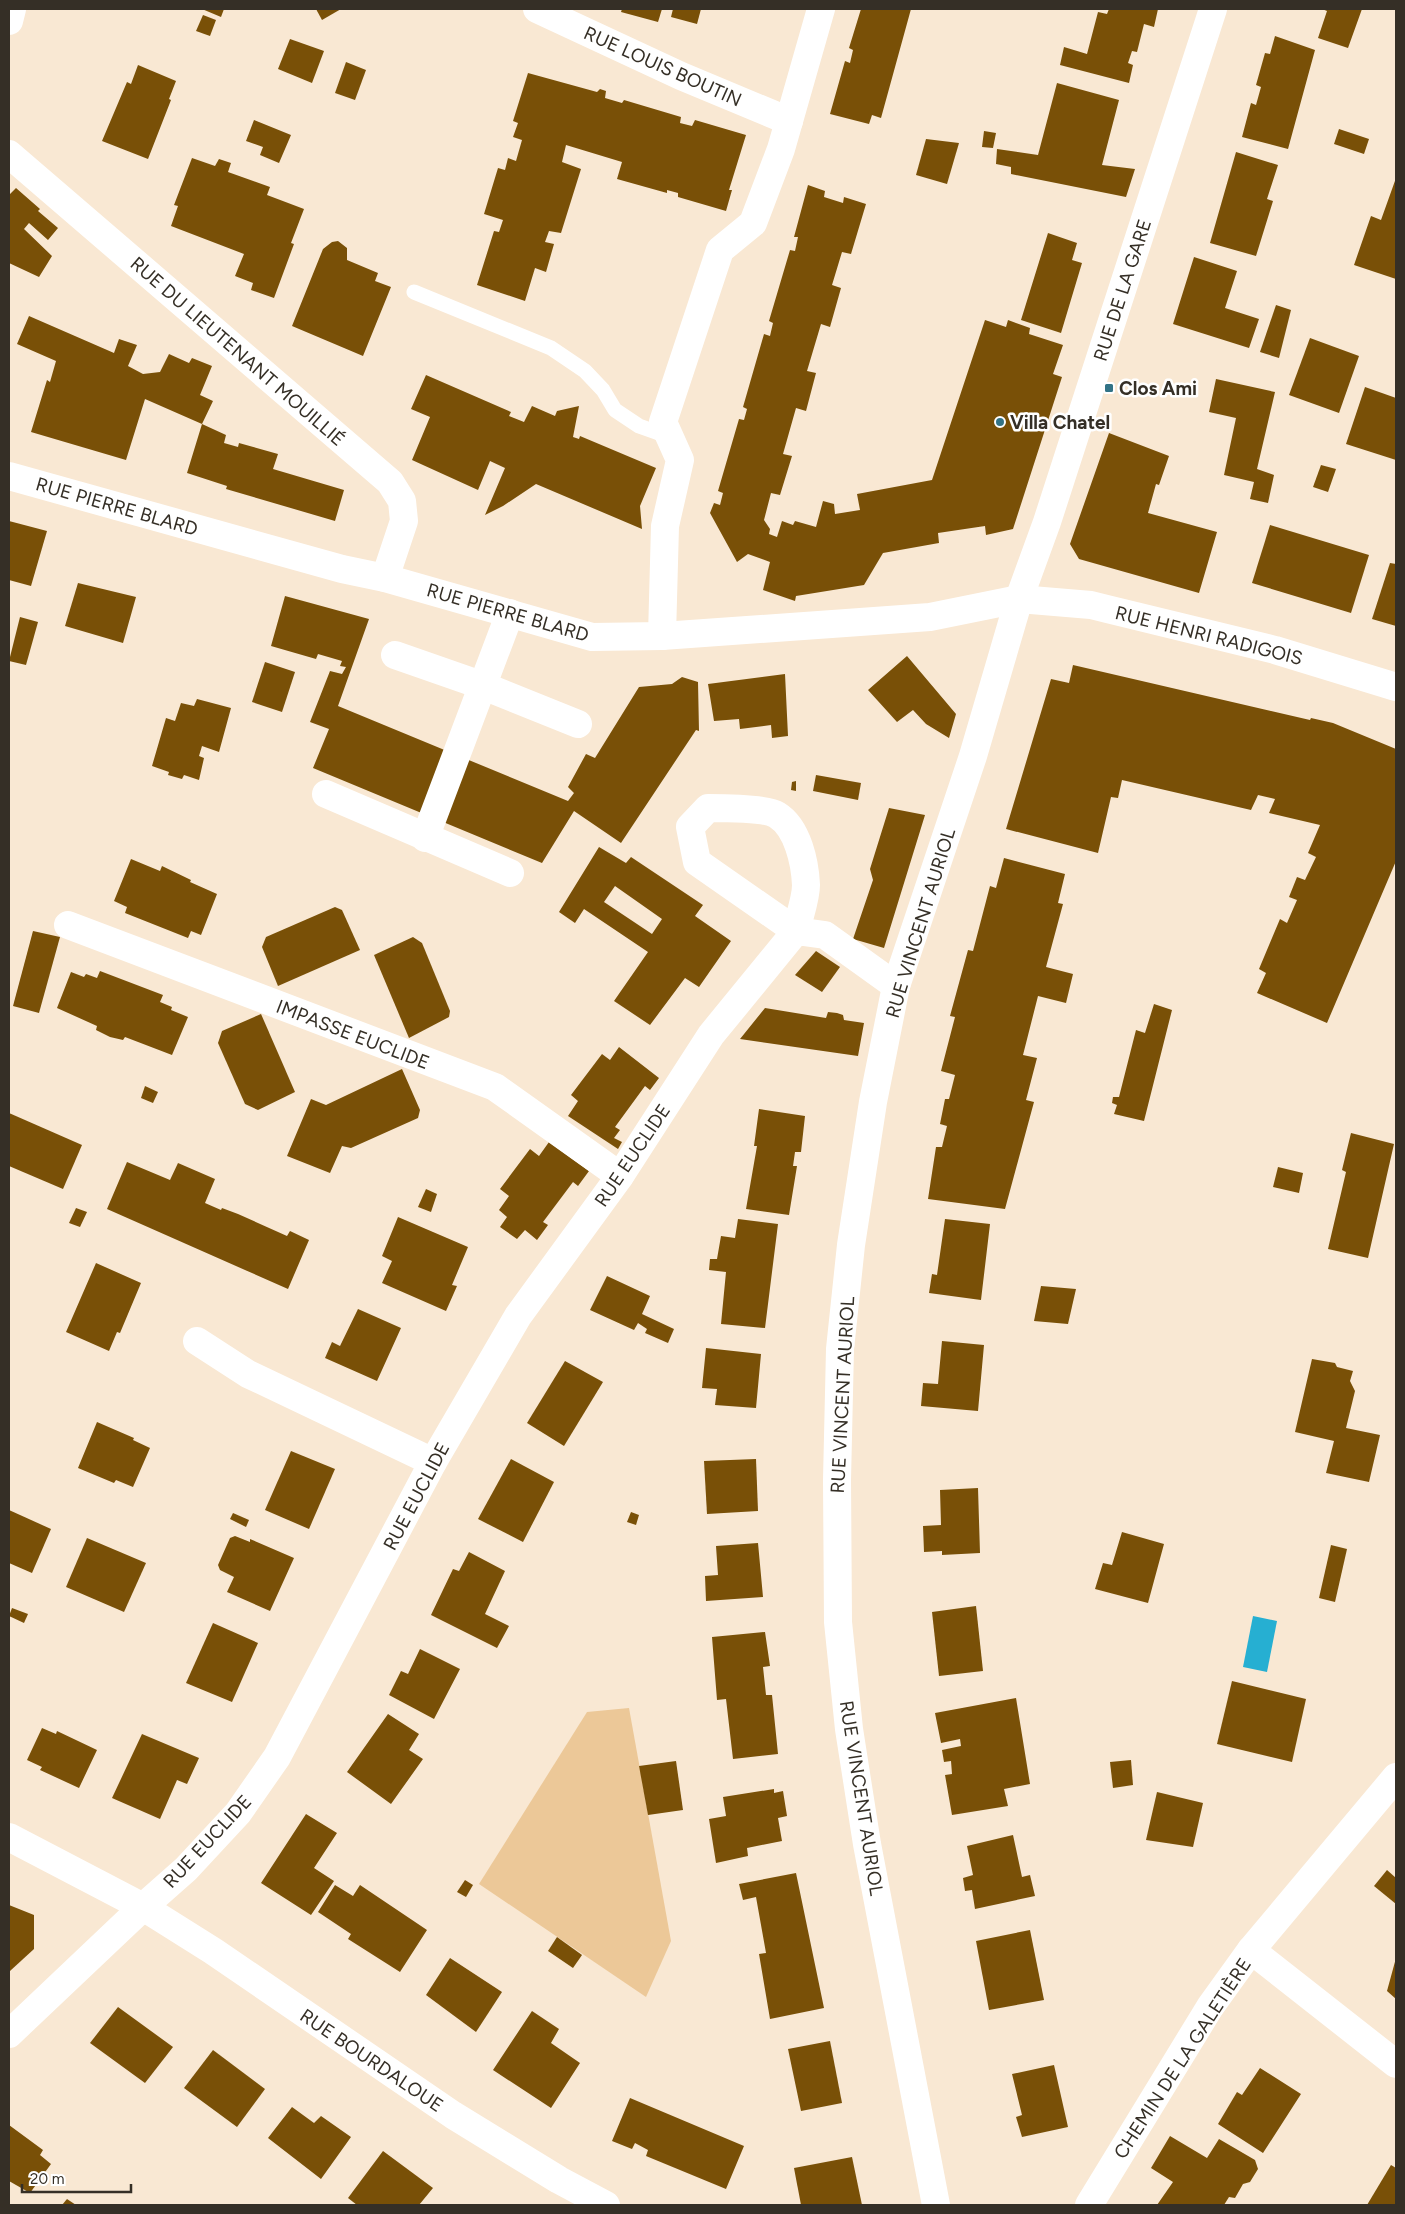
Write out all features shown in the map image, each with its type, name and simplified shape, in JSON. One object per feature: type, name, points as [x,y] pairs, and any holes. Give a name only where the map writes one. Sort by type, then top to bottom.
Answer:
[{"type":"street","points":[[9,21],[12,9]]},
{"type":"street","name":"RUE LOUIS BOUTIN","points":[[537,9],[681,76],[789,120]]},
{"type":"street","points":[[662,636],[664,526],[680,460],[663,422],[720,250],[752,222],[789,120],[821,9]]},
{"type":"street","name":"RUE DE LA GARE","points":[[1019,599],[1048,522],[1212,9]]},
{"type":"street","name":"RUE DU LIEUTENANT MOUILLIÉ","points":[[9,154],[390,482],[402,501],[404,522],[385,578]]},
{"type":"street","name":"RUE PIERRE BLARD","points":[[9,476],[342,569],[385,578],[592,637],[662,636],[930,617],[1019,599]]},
{"type":"street","name":"RUE HENRI RADIGOIS","points":[[1019,599],[1091,605],[1275,650],[1396,687]]},
{"type":"street","name":"RUE VINCENT AURIOL","points":[[936,2205],[867,1844],[849,1729],[838,1622],[837,1480],[840,1349],[851,1245],[871,1112],[896,986],[973,756],[1019,599]]},
{"type":"street","points":[[425,838],[510,613]]},
{"type":"street","points":[[395,655],[578,724]]},
{"type":"street","points":[[326,794],[425,838],[510,872]]},
{"type":"street","name":"RUE EUCLIDE","points":[[9,2034],[142,1907],[186,1869],[238,1813],[277,1757],[433,1462],[518,1316],[620,1176],[710,1035],[796,931],[806,886],[799,848],[792,832],[777,815],[734,808],[708,808],[690,827],[697,862],[796,931],[825,936],[896,986]]},
{"type":"street","name":"IMPASSE EUCLIDE","points":[[68,925],[495,1087],[620,1176]]},
{"type":"street","points":[[197,1341],[248,1374],[433,1462]]},
{"type":"street","name":"CHEMIN DE LA GALETIÈRE","points":[[1088,2205],[1210,2007],[1251,1950],[1396,1777]]},
{"type":"street","name":"RUE BOURDALOUE","points":[[9,1837],[142,1907],[213,1951],[453,2115],[559,2180],[606,2205]]},
{"type":"street","points":[[1251,1950],[1396,2064]]},
{"type":"lane","points":[[414,292],[551,348],[585,371],[603,390],[616,410],[639,426],[670,436]]},
{"type":"shaded area","points":[[629,1708],[671,1941],[646,1997],[479,1884],[587,1712]]},
{"type":"water","points":[[1253,1616],[1277,1621],[1267,1672],[1243,1667]]},
{"type":"building","points":[[202,9],[224,9],[221,17]]},
{"type":"building","points":[[316,9],[341,9],[322,20]]},
{"type":"building","points":[[622,9],[662,9],[658,22],[621,12]]},
{"type":"building","points":[[673,9],[701,9],[697,24],[671,17]]},
{"type":"building","points":[[861,9],[911,9],[881,118],[872,115],[869,124],[830,114],[845,61],[850,63],[853,50],[849,48]]},
{"type":"building","points":[[1109,9],[1158,9],[1154,27],[1144,24],[1137,52],[1132,51],[1128,63],[1133,65],[1129,83],[1060,65],[1064,47],[1087,54],[1098,12],[1107,14]]},
{"type":"building","points":[[1322,9],[1362,9],[1348,48],[1318,38],[1327,11]]},
{"type":"building","points":[[203,15],[216,20],[210,36],[196,31]]},
{"type":"building","points":[[1275,36],[1315,50],[1288,149],[1242,137],[1251,103],[1256,105],[1261,87],[1256,85],[1265,53],[1270,54]]},
{"type":"building","points":[[290,39],[324,51],[312,83],[278,69]]},
{"type":"building","points":[[346,62],[366,70],[355,100],[335,93]]},
{"type":"building","points":[[138,65],[176,81],[169,99],[171,100],[148,159],[102,141],[127,82],[131,84]]},
{"type":"building","points":[[528,73],[597,92],[600,89],[606,91],[605,98],[622,103],[624,100],[681,117],[680,123],[692,126],[695,120],[746,135],[729,190],[732,190],[726,211],[678,197],[678,193],[667,190],[667,193],[617,179],[622,162],[566,145],[562,162],[581,169],[561,233],[549,231],[545,242],[554,244],[546,272],[535,268],[525,301],[477,285],[494,231],[499,232],[503,220],[484,214],[498,168],[505,170],[508,158],[516,161],[522,140],[513,137],[518,123],[513,121]]},
{"type":"building","points":[[1057,83],[1119,100],[1102,165],[1135,169],[1126,197],[1011,174],[1011,167],[996,164],[997,149],[1038,155]]},
{"type":"building","points":[[254,120],[291,135],[279,163],[260,155],[263,147],[246,141]]},
{"type":"building","points":[[1339,129],[1369,139],[1364,154],[1334,144]]},
{"type":"building","points":[[984,131],[996,133],[993,148],[982,147]]},
{"type":"building","points":[[926,139],[959,143],[947,184],[916,175]]},
{"type":"building","points":[[1236,152],[1278,165],[1267,199],[1273,201],[1256,256],[1210,243]]},
{"type":"building","points":[[192,158],[215,166],[219,159],[231,163],[228,172],[270,187],[267,195],[304,209],[291,243],[294,244],[274,298],[251,290],[253,283],[235,276],[244,254],[171,226],[178,206],[174,205]]},
{"type":"building","points":[[1396,178],[1396,279],[1354,265],[1371,216],[1381,220]]},
{"type":"building","points":[[808,185],[825,191],[824,197],[843,203],[844,197],[866,204],[851,254],[842,252],[832,285],[841,288],[830,327],[821,324],[807,371],[816,373],[806,411],[796,408],[783,454],[792,456],[780,495],[771,493],[764,520],[770,529],[769,534],[777,537],[782,521],[793,525],[795,521],[816,527],[823,501],[834,504],[835,514],[860,510],[857,494],[932,480],[985,320],[1006,327],[1008,320],[1030,328],[1029,334],[1063,345],[1053,374],[1062,377],[1013,529],[986,535],[985,526],[938,533],[939,543],[883,553],[864,585],[796,596],[795,601],[763,590],[770,562],[748,554],[737,562],[710,513],[714,503],[720,505],[723,493],[718,491],[739,419],[744,420],[747,409],[743,407],[764,334],[770,336],[773,323],[769,321],[790,250],[795,251],[798,237],[794,237]]},
{"type":"building","points":[[16,188],[58,228],[48,240],[29,223],[24,229],[52,256],[39,277],[9,263],[9,195]]},
{"type":"building","points":[[1048,233],[1077,243],[1072,260],[1082,263],[1061,333],[1021,320]]},
{"type":"building","points":[[338,241],[347,248],[347,260],[378,273],[375,281],[391,287],[363,356],[292,326],[323,249],[332,242]]},
{"type":"building","points":[[1194,257],[1237,271],[1225,308],[1259,319],[1249,348],[1173,324]]},
{"type":"building","points":[[1276,305],[1291,310],[1279,358],[1260,352]]},
{"type":"building","points":[[29,316],[114,353],[119,339],[137,345],[128,366],[143,374],[160,372],[169,354],[189,363],[192,358],[212,366],[200,395],[213,401],[202,424],[145,399],[126,460],[31,432],[47,380],[50,382],[56,361],[17,344]]},
{"type":"building","points":[[1310,338],[1359,356],[1339,413],[1289,395]]},
{"type":"building","points":[[426,375],[511,412],[509,416],[524,422],[532,406],[555,416],[557,411],[579,406],[573,437],[579,439],[580,436],[656,468],[640,506],[642,529],[536,484],[503,506],[485,515],[505,468],[490,461],[478,490],[412,460],[430,417],[411,409]]},
{"type":"building","points":[[1216,379],[1275,392],[1257,469],[1274,475],[1268,503],[1250,499],[1254,482],[1224,475],[1236,418],[1209,412]]},
{"type":"building","points":[[1365,387],[1396,398],[1396,460],[1346,444]]},
{"type":"building","points":[[202,424],[226,435],[224,443],[238,447],[239,443],[278,454],[273,469],[344,490],[335,521],[226,489],[227,486],[187,473]]},
{"type":"building","points":[[1109,433],[1169,456],[1159,485],[1156,484],[1148,513],[1217,532],[1199,593],[1079,559],[1070,544]]},
{"type":"building","points":[[1321,465],[1336,469],[1328,492],[1313,487]]},
{"type":"building","points":[[9,521],[47,531],[31,586],[9,580]]},
{"type":"building","points":[[1270,525],[1369,555],[1351,613],[1252,583]]},
{"type":"building","points":[[1390,563],[1396,564],[1396,626],[1372,619]]},
{"type":"building","points":[[78,583],[136,597],[123,643],[65,626]]},
{"type":"building","points":[[285,596],[369,619],[338,706],[568,801],[574,793],[568,787],[586,754],[595,758],[639,687],[672,684],[682,677],[698,682],[699,731],[696,730],[621,843],[574,811],[542,863],[313,768],[329,729],[310,722],[330,671],[342,674],[346,667],[340,666],[342,661],[318,654],[316,659],[271,646]]},
{"type":"building","points":[[20,617],[38,622],[26,665],[9,661]]},
{"type":"building","points":[[907,656],[956,714],[949,738],[926,724],[913,710],[897,722],[868,690]]},
{"type":"building","points":[[265,662],[295,672],[282,712],[252,702]]},
{"type":"building","points":[[1073,665],[1310,720],[1311,718],[1333,723],[1396,749],[1396,861],[1327,1023],[1257,993],[1266,973],[1259,969],[1280,919],[1287,923],[1297,900],[1289,897],[1297,877],[1305,880],[1316,857],[1308,853],[1320,825],[1269,813],[1275,799],[1258,795],[1251,810],[1122,780],[1118,798],[1111,797],[1098,853],[1006,829],[1051,679],[1069,683]]},
{"type":"building","points":[[785,674],[788,736],[772,738],[771,725],[740,729],[739,719],[714,721],[708,684]]},
{"type":"building","points":[[197,699],[231,708],[219,752],[202,746],[199,756],[204,758],[199,780],[184,775],[182,779],[168,775],[169,772],[152,766],[166,718],[175,721],[181,703],[194,706]]},
{"type":"building","points":[[816,775],[861,783],[858,800],[813,791]]},
{"type":"building","points":[[796,781],[796,791],[791,790],[792,782]]},
{"type":"building","points":[[889,808],[925,815],[884,948],[853,939],[873,880],[870,869]]},
{"type":"building","points":[[599,847],[626,863],[631,857],[703,905],[695,916],[731,941],[699,987],[685,978],[650,1025],[614,1001],[648,952],[584,909],[575,923],[559,912]],"holes":[[[615,886],[662,919],[652,934],[604,902]]]},
{"type":"building","points":[[1004,858],[1065,874],[1058,903],[1063,904],[1046,967],[1073,974],[1066,1003],[1038,996],[1023,1055],[1037,1058],[1026,1100],[1034,1102],[1005,1209],[928,1199],[936,1147],[942,1147],[947,1126],[940,1124],[945,1099],[949,1099],[955,1075],[941,1071],[955,1017],[950,1016],[968,950],[973,951],[990,886],[996,888]]},
{"type":"building","points":[[131,859],[160,871],[162,866],[191,880],[190,882],[217,894],[201,935],[191,931],[188,938],[125,913],[127,907],[114,901]]},
{"type":"building","points":[[335,907],[342,910],[360,950],[278,986],[262,947],[266,937]]},
{"type":"building","points":[[33,931],[60,937],[39,1013],[13,1006]]},
{"type":"building","points":[[413,937],[422,943],[450,1011],[449,1017],[409,1038],[374,955]]},
{"type":"building","points":[[816,951],[840,967],[822,992],[795,975]]},
{"type":"building","points":[[100,971],[163,995],[160,1002],[172,1007],[171,1010],[188,1017],[172,1055],[125,1037],[123,1040],[110,1037],[96,1030],[97,1026],[57,1008],[71,972],[84,977],[86,974],[97,978]]},
{"type":"building","points":[[1154,1004],[1172,1010],[1144,1121],[1114,1114],[1117,1105],[1112,1103],[1113,1097],[1119,1097],[1136,1030],[1145,1033]]},
{"type":"building","points":[[765,1008],[826,1018],[828,1012],[837,1013],[843,1015],[844,1020],[864,1023],[858,1056],[740,1039]]},
{"type":"building","points":[[261,1014],[295,1092],[258,1110],[245,1104],[218,1043],[222,1031]]},
{"type":"building","points":[[619,1047],[659,1078],[650,1090],[645,1086],[615,1127],[620,1130],[614,1138],[622,1142],[618,1149],[568,1116],[578,1101],[571,1095],[602,1054],[610,1060]]},
{"type":"building","points":[[402,1069],[420,1110],[418,1118],[351,1148],[342,1146],[330,1173],[287,1156],[311,1099],[326,1105]]},
{"type":"building","points":[[145,1086],[158,1092],[153,1103],[141,1098]]},
{"type":"building","points":[[759,1109],[805,1116],[801,1152],[795,1152],[793,1166],[797,1166],[789,1215],[746,1209],[757,1146],[754,1146]]},
{"type":"building","points":[[9,1113],[82,1145],[63,1189],[9,1166]]},
{"type":"building","points":[[1351,1133],[1394,1144],[1368,1258],[1328,1249],[1346,1172],[1342,1170]]},
{"type":"building","points":[[549,1142],[589,1171],[578,1186],[573,1182],[543,1222],[548,1225],[537,1240],[525,1230],[517,1239],[500,1227],[507,1217],[499,1210],[509,1196],[500,1189],[530,1149],[539,1156]]},
{"type":"building","points":[[127,1162],[170,1180],[178,1163],[215,1179],[205,1203],[221,1210],[222,1208],[238,1214],[287,1236],[290,1231],[309,1240],[288,1289],[107,1209]]},
{"type":"building","points":[[1278,1167],[1303,1173],[1299,1193],[1273,1187]]},
{"type":"building","points":[[426,1189],[437,1194],[431,1212],[418,1207]]},
{"type":"building","points":[[76,1208],[87,1212],[80,1227],[69,1223]]},
{"type":"building","points":[[398,1217],[468,1247],[452,1285],[457,1286],[446,1311],[382,1283],[392,1261],[382,1256]]},
{"type":"building","points":[[738,1219],[778,1224],[765,1328],[721,1324],[726,1272],[709,1270],[710,1259],[717,1259],[721,1236],[735,1238]]},
{"type":"building","points":[[945,1219],[990,1224],[981,1300],[929,1293],[932,1274],[937,1275]]},
{"type":"building","points":[[96,1263],[141,1283],[120,1333],[117,1332],[109,1351],[66,1332]]},
{"type":"building","points":[[607,1276],[650,1296],[642,1314],[674,1329],[668,1343],[645,1333],[647,1329],[638,1323],[634,1330],[590,1310]]},
{"type":"building","points":[[1041,1286],[1076,1289],[1068,1324],[1034,1321]]},
{"type":"building","points":[[358,1309],[401,1328],[377,1381],[325,1358],[332,1342],[340,1346]]},
{"type":"building","points":[[942,1341],[984,1345],[978,1411],[921,1406],[923,1383],[938,1384]]},
{"type":"building","points":[[706,1348],[761,1354],[756,1408],[715,1405],[717,1389],[702,1388]]},
{"type":"building","points":[[1312,1359],[1335,1363],[1337,1367],[1353,1371],[1350,1381],[1355,1391],[1346,1428],[1380,1435],[1369,1482],[1326,1473],[1334,1441],[1295,1432]]},
{"type":"building","points":[[565,1361],[603,1382],[564,1446],[527,1423]]},
{"type":"building","points":[[97,1422],[134,1438],[133,1440],[150,1448],[133,1487],[116,1480],[114,1483],[78,1468]]},
{"type":"building","points":[[291,1451],[335,1469],[309,1529],[265,1510]]},
{"type":"building","points":[[511,1459],[554,1482],[523,1542],[478,1519]]},
{"type":"building","points":[[756,1459],[758,1511],[707,1514],[704,1461]]},
{"type":"building","points":[[978,1488],[980,1553],[942,1555],[942,1551],[924,1552],[923,1526],[941,1525],[940,1490]]},
{"type":"building","points":[[9,1510],[51,1529],[32,1573],[9,1563]]},
{"type":"building","points":[[631,1512],[639,1515],[636,1525],[627,1522]]},
{"type":"building","points":[[233,1513],[249,1520],[246,1527],[230,1519]]},
{"type":"building","points":[[1122,1532],[1164,1544],[1148,1603],[1095,1589],[1103,1563],[1112,1565]]},
{"type":"building","points":[[235,1536],[250,1542],[250,1539],[294,1558],[270,1611],[227,1592],[234,1577],[220,1570],[218,1565],[230,1538]]},
{"type":"building","points":[[87,1538],[146,1563],[124,1612],[66,1587]]},
{"type":"building","points":[[758,1543],[763,1597],[706,1601],[705,1576],[718,1575],[716,1546]]},
{"type":"building","points":[[1331,1545],[1347,1549],[1335,1602],[1319,1598]]},
{"type":"building","points":[[469,1552],[505,1571],[485,1614],[509,1626],[497,1648],[431,1615],[453,1569],[459,1571]]},
{"type":"building","points":[[976,1606],[983,1671],[939,1676],[932,1612]]},
{"type":"building","points":[[12,1608],[28,1614],[24,1623],[9,1616]]},
{"type":"building","points":[[213,1623],[258,1643],[232,1702],[186,1683]]},
{"type":"building","points":[[765,1632],[770,1666],[763,1667],[766,1695],[772,1695],[778,1754],[733,1759],[726,1699],[717,1700],[712,1637]]},
{"type":"building","points":[[420,1649],[460,1669],[434,1719],[389,1695],[401,1671],[408,1674]]},
{"type":"building","points":[[1232,1681],[1306,1699],[1292,1762],[1217,1744]]},
{"type":"building","points":[[1016,1698],[1030,1784],[1004,1789],[1008,1806],[952,1815],[945,1775],[952,1774],[951,1761],[944,1762],[942,1750],[961,1746],[960,1739],[941,1743],[935,1713]]},
{"type":"building","points":[[388,1714],[419,1734],[409,1750],[423,1759],[391,1804],[347,1772]]},
{"type":"building","points":[[42,1728],[56,1734],[57,1731],[97,1750],[79,1788],[40,1770],[42,1767],[27,1760]]},
{"type":"building","points":[[142,1734],[199,1758],[187,1784],[177,1780],[160,1819],[112,1798]]},
{"type":"building","points":[[1131,1760],[1133,1785],[1113,1788],[1110,1762]]},
{"type":"building","points":[[676,1761],[683,1810],[648,1815],[639,1766]]},
{"type":"building","points":[[774,1789],[774,1793],[783,1791],[787,1816],[778,1818],[782,1841],[747,1848],[748,1856],[716,1863],[709,1819],[726,1816],[723,1797]]},
{"type":"building","points":[[1157,1792],[1203,1803],[1193,1847],[1146,1840]]},
{"type":"building","points":[[306,1814],[337,1833],[314,1868],[334,1881],[311,1915],[261,1883]]},
{"type":"building","points":[[1013,1835],[1022,1877],[1030,1875],[1035,1896],[975,1909],[972,1890],[965,1891],[963,1878],[973,1875],[967,1846]]},
{"type":"building","points":[[1387,1870],[1396,1878],[1396,1904],[1374,1886]]},
{"type":"building","points":[[796,1873],[824,2008],[770,2019],[759,1954],[766,1953],[756,1897],[743,1900],[739,1884]]},
{"type":"building","points":[[465,1880],[473,1885],[466,1897],[457,1892]]},
{"type":"building","points":[[335,1885],[353,1896],[360,1885],[427,1930],[400,1972],[348,1939],[351,1934],[318,1912]]},
{"type":"building","points":[[9,1905],[34,1915],[34,1949],[10,1971]]},
{"type":"building","points":[[1030,1930],[1044,2000],[989,2010],[976,1941]]},
{"type":"building","points":[[557,1937],[582,1955],[573,1968],[548,1951]]},
{"type":"building","points":[[450,1958],[502,1992],[476,2032],[426,1995]]},
{"type":"building","points":[[1396,1958],[1396,1999],[1387,1991]]},
{"type":"building","points":[[118,2007],[173,2047],[145,2083],[90,2043]]},
{"type":"building","points":[[532,2011],[559,2029],[551,2043],[580,2063],[551,2108],[493,2070]]},
{"type":"building","points":[[830,2041],[842,2103],[801,2111],[788,2049]]},
{"type":"building","points":[[213,2050],[265,2089],[237,2127],[184,2088]]},
{"type":"building","points":[[1054,2065],[1068,2127],[1022,2137],[1016,2117],[1022,2115],[1012,2074]]},
{"type":"building","points":[[1260,2068],[1301,2094],[1263,2153],[1218,2124],[1237,2092],[1242,2095]]},
{"type":"building","points":[[630,2098],[744,2146],[726,2189],[646,2156],[648,2150],[635,2143],[632,2149],[612,2141]]},
{"type":"building","points":[[292,2107],[314,2123],[321,2116],[351,2137],[321,2179],[268,2138]]},
{"type":"building","points":[[9,2125],[43,2150],[40,2155],[51,2164],[30,2193],[9,2181]]},
{"type":"building","points":[[1170,2136],[1207,2158],[1219,2139],[1255,2160],[1258,2169],[1250,2182],[1243,2184],[1235,2198],[1229,2197],[1224,2205],[1157,2205],[1173,2182],[1151,2168]]},
{"type":"building","points":[[383,2151],[433,2188],[419,2205],[357,2205],[348,2198]]},
{"type":"building","points":[[852,2157],[862,2205],[801,2205],[794,2168]]},
{"type":"building","points":[[1391,2165],[1396,2168],[1396,2205],[1367,2205]]},
{"type":"building","points":[[67,2199],[76,2205],[62,2205]]},
{"type":"place","name":"Clos Ami","points":[[1109,388]]},
{"type":"place","name":"Villa Chatel","points":[[1000,422]]}]
